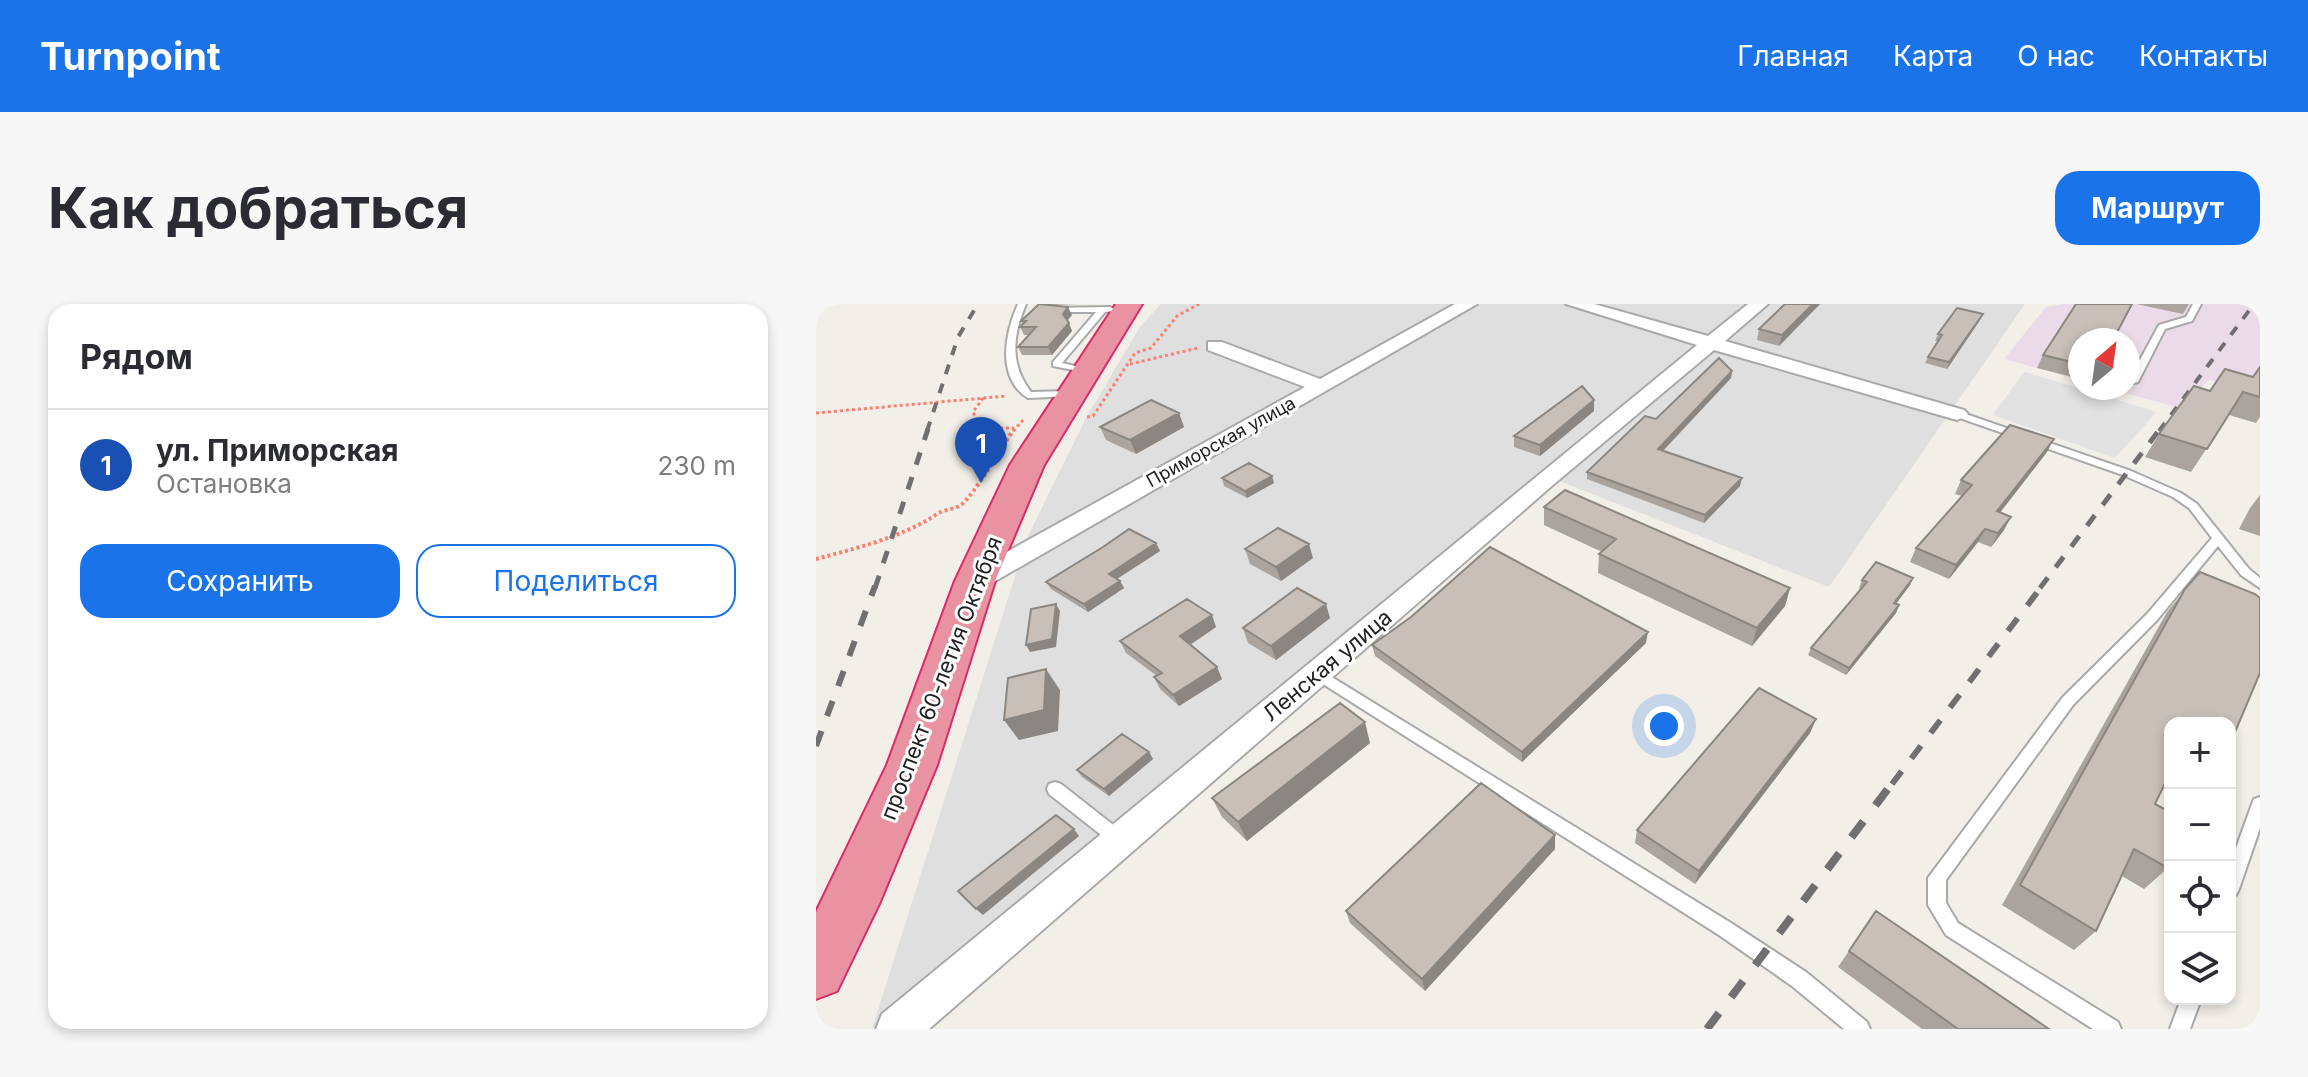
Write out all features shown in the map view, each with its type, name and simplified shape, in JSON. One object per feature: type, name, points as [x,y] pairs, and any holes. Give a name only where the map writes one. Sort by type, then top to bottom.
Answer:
[{"type":"highway","name":"проспект 60-летия Октября","points":[[816,970],[851,904],[912,765],[975,581],[1027,465],[1064,387],[1127,306]]},
{"type":"street","name":"Приморская улица","points":[[975,581],[1468,304]]},
{"type":"street","points":[[1575,304],[1957,414]]},
{"type":"street","name":"Ленская улица","points":[[897,1029],[1759,304]]},
{"type":"street","points":[[1215,346],[1321,386]]},
{"type":"lane","points":[[1022,304],[1009,329],[1013,377],[1064,387]]},
{"type":"lane","points":[[2140,369],[2162,327],[2189,319],[2197,304]]},
{"type":"lane","points":[[1064,387],[1056,364],[1127,306]]},
{"type":"lane","points":[[1048,310],[1127,306]]},
{"type":"lane","points":[[1957,414],[2166,490],[2193,506],[2245,572],[2260,584]]},
{"type":"lane","points":[[2111,1029],[1952,929],[1937,905],[1937,878],[2068,701],[2152,617],[2219,537]]},
{"type":"lane","points":[[1317,673],[1725,929],[1799,979],[1860,1029]]},
{"type":"lane","points":[[1055,789],[1120,840]]},
{"type":"lane","points":[[2236,872],[2260,804]]},
{"type":"lane","points":[[2180,1029],[2189,1005]]},
{"type":"path","points":[[1135,353],[1151,348],[1177,316],[1199,304]]},
{"type":"path","points":[[1128,364],[1215,346]]},
{"type":"path","points":[[816,413],[1064,387]]},
{"type":"path","points":[[983,397],[973,412],[981,428],[1014,428]]},
{"type":"path","points":[[816,559],[879,542],[905,529],[927,524],[938,513],[961,505]]},
{"type":"shaded area","points":[[1161,304],[2025,304],[1829,587],[1539,473],[872,1029],[1027,538],[1087,416],[1140,327]]},
{"type":"shaded area","points":[[2063,304],[2260,304],[2260,375],[2245,389],[2209,380],[2180,408],[2140,397],[2140,328],[2068,328],[2068,377],[2004,359],[2046,307]]},
{"type":"shaded area","points":[[2024,372],[2068,385],[2068,400],[2117,400],[2157,412],[2115,458],[1993,415]]},
{"type":"building","points":[[1039,304],[1068,307],[1063,314],[1069,323],[1048,347],[1018,347],[1036,327],[1020,327],[1026,321],[1021,321]]},
{"type":"building","points":[[1785,304],[1813,304],[1782,335],[1759,329]]},
{"type":"building","points":[[2076,304],[2132,304],[2119,328],[2068,328],[2068,361],[2043,355]]},
{"type":"building","points":[[1957,308],[1983,314],[1949,362],[1928,357],[1942,335],[1938,334]]},
{"type":"building","points":[[1719,358],[1732,371],[1658,449],[1742,478],[1705,515],[1587,472],[1645,416],[1656,419]]},
{"type":"building","points":[[2260,367],[2260,397],[2243,392],[2207,449],[2159,434],[2194,386],[2210,391],[2225,369],[2253,377]]},
{"type":"building","points":[[1582,386],[1594,400],[1540,445],[1514,436]]},
{"type":"building","points":[[1151,400],[1179,413],[1130,440],[1100,427]]},
{"type":"building","points":[[2010,425],[2054,439],[1997,511],[2011,517],[1998,533],[1985,529],[1956,565],[1916,548],[1972,485],[1961,480]]},
{"type":"building","points":[[1249,463],[1272,476],[1245,491],[1222,478]]},
{"type":"building","points":[[1565,490],[1790,588],[1757,628],[1599,554],[1616,539],[1544,507]]},
{"type":"building","points":[[1278,528],[1309,544],[1276,567],[1245,549]]},
{"type":"building","points":[[1129,529],[1156,543],[1109,574],[1120,581],[1084,604],[1046,582],[1103,547]]},
{"type":"building","points":[[1490,547],[1648,632],[1522,752],[1372,645],[1411,617]]},
{"type":"building","points":[[1876,562],[1913,578],[1894,603],[1899,605],[1849,668],[1811,648],[1867,582],[1862,580]]},
{"type":"building","points":[[2200,572],[2260,598],[2260,673],[2236,730],[2236,717],[2164,717],[2164,785],[2155,804],[2164,809],[2164,866],[2134,849],[2096,931],[2020,885],[2185,589]]},
{"type":"building","points":[[1297,588],[1326,604],[1271,646],[1243,628]]},
{"type":"building","points":[[1187,599],[1212,615],[1180,636],[1217,667],[1173,695],[1154,677],[1162,673],[1120,641]]},
{"type":"building","points":[[1056,604],[1052,639],[1026,645],[1031,609]]},
{"type":"building","points":[[1046,669],[1044,710],[1004,720],[1008,678]]},
{"type":"building","points":[[1759,688],[1816,719],[1699,871],[1637,830]]},
{"type":"building","points":[[1340,703],[1365,722],[1238,822],[1212,798]]},
{"type":"building","points":[[1122,734],[1149,752],[1104,789],[1077,770]]},
{"type":"building","points":[[1481,783],[1555,835],[1422,979],[1346,911]]},
{"type":"building","points":[[1056,815],[1074,829],[976,909],[958,891]]},
{"type":"building","points":[[1876,911],[2049,1029],[1958,1029],[1849,951]]},
{"type":"railway","points":[[927,431],[958,337],[978,304]]},
{"type":"railway","points":[[2159,431],[2254,304]]},
{"type":"railway","points":[[875,588],[928,429]]},
{"type":"railway","points":[[2040,588],[2160,429]]},
{"type":"railway","points":[[816,746],[875,586]]},
{"type":"railway","points":[[1892,784],[2042,586]]},
{"type":"railway","points":[[1707,1029],[1893,782]]},
{"type":"place","name":"ул. Приморская","points":[[981,483]]}]
